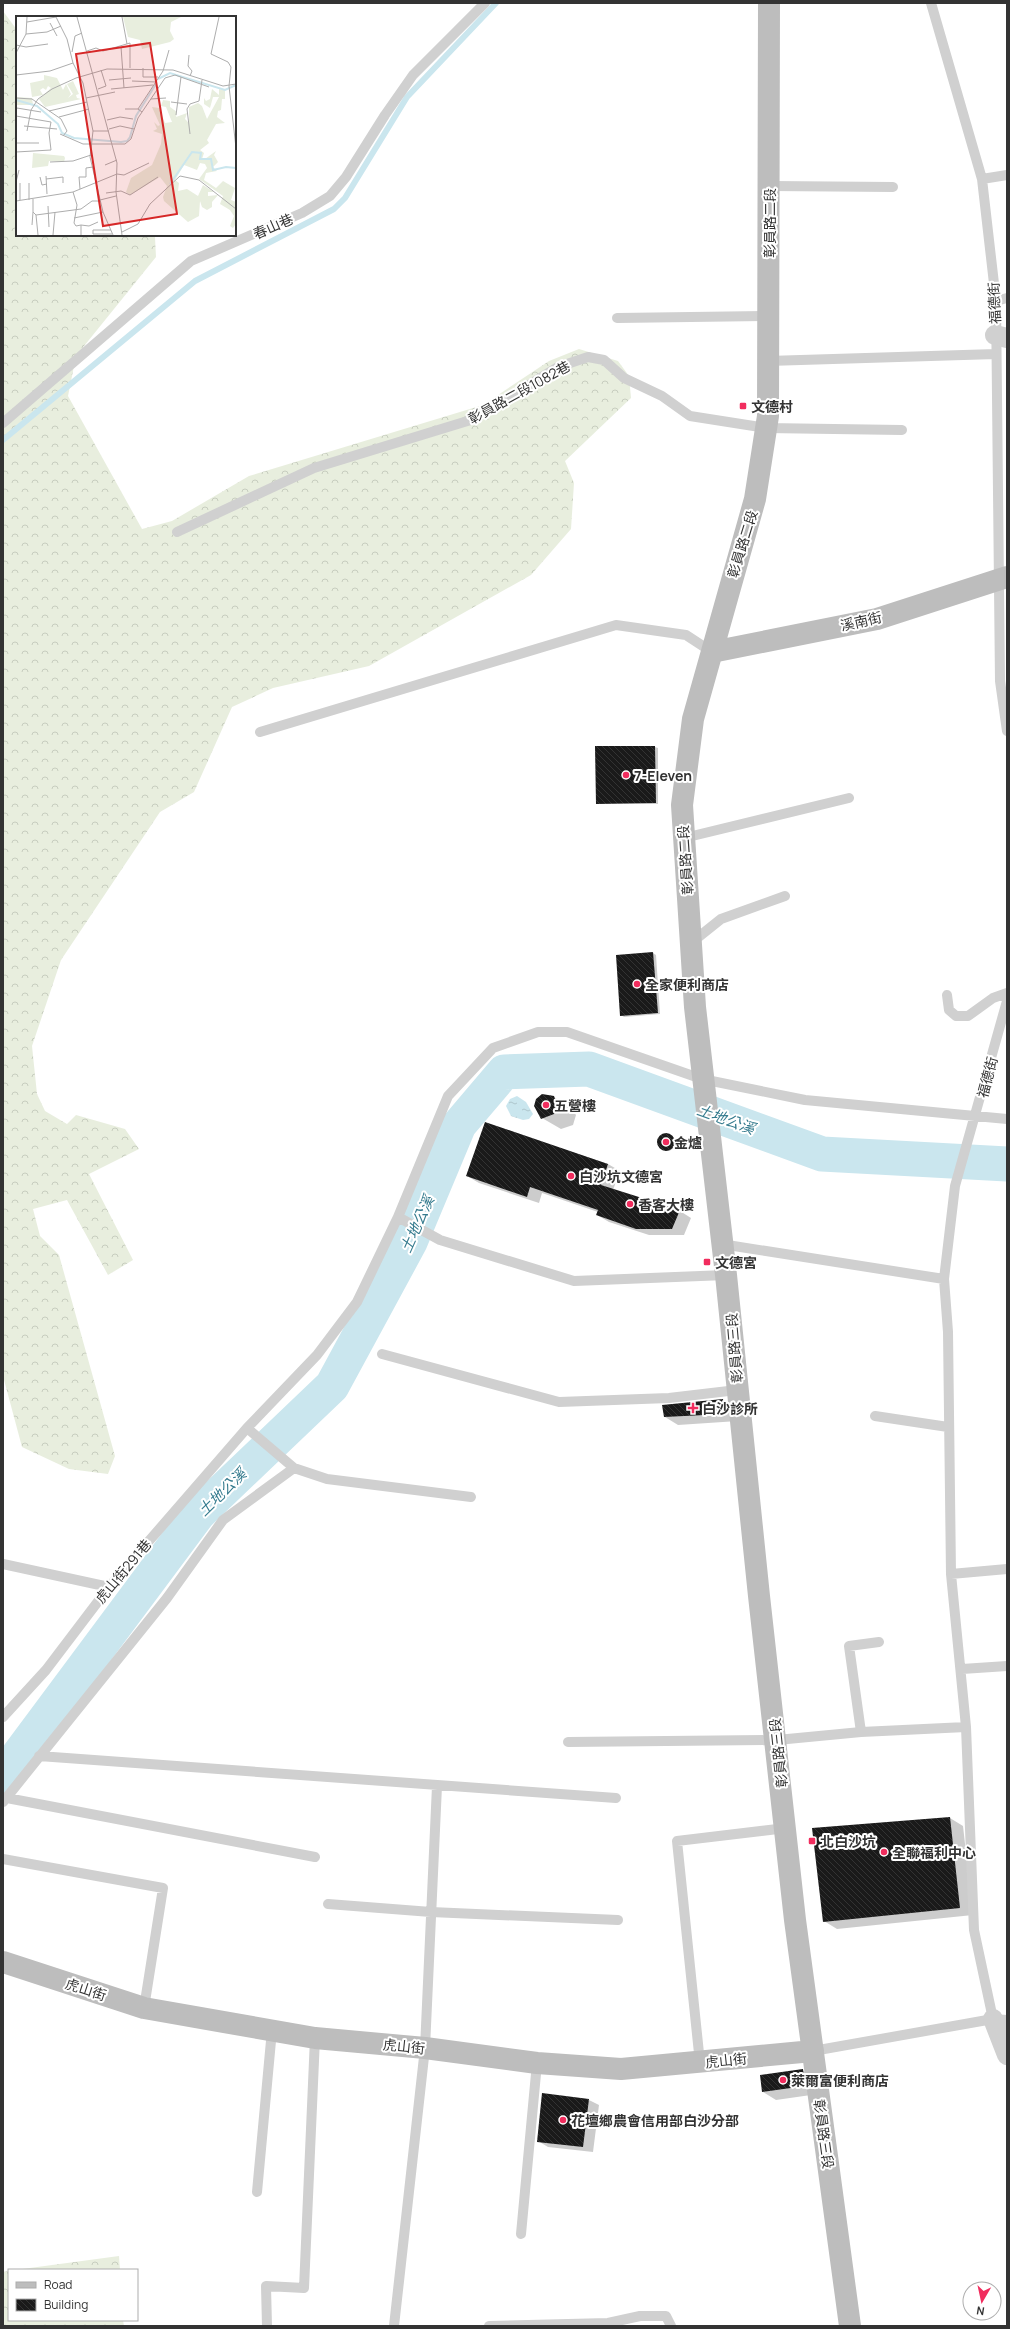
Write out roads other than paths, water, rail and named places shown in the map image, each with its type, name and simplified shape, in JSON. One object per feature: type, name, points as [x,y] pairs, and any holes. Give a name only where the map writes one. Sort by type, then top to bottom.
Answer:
[{"type":"main road","name":"彰員路二段","points":[[714,1179],[691,943],[682,805],[692,719],[712,652],[724,602],[755,499],[766,428],[770,186],[769,3]]},
{"type":"main road","name":"溪南街","points":[[712,652],[877,619],[1003,577]]},
{"type":"main road","name":"彰員路三段","points":[[714,1179],[721,1244],[726,1274],[737,1390],[786,1828],[813,2051],[850,2326]]},
{"type":"main road","name":"虎山街","points":[[3,1962],[144,2008],[315,2038],[425,2048],[536,2063],[621,2069],[700,2063],[813,2051]]},
{"type":"street","points":[[1000,2020],[1007,2055]]},
{"type":"lane","name":"春山巷","points":[[3,423],[191,261],[302,213],[330,196],[346,177],[385,115],[413,75],[485,3]]},
{"type":"lane","name":"福德街","points":[[931,3],[982,179],[996,301],[1002,426],[1003,577],[1000,681],[1007,731]]},
{"type":"lane","points":[[982,179],[1007,175]]},
{"type":"lane","points":[[770,186],[893,187]]},
{"type":"lane","points":[[996,301],[1007,298]]},
{"type":"lane","points":[[617,318],[769,316]]},
{"type":"lane","points":[[768,361],[999,342]]},
{"type":"lane","name":"彰員路二段1082巷","points":[[177,532],[314,468],[474,419],[558,366],[588,357],[604,360],[624,378],[662,396],[690,416],[766,428],[902,430]]},
{"type":"lane","points":[[260,732],[616,625],[686,635],[712,652]]},
{"type":"lane","points":[[684,838],[849,798]]},
{"type":"lane","points":[[691,943],[721,919],[785,896]]},
{"type":"lane","points":[[947,995],[949,1010],[956,1016],[968,1016],[993,998],[1007,993]]},
{"type":"lane","name":"福德街","points":[[1000,2020],[974,1930],[966,1727],[962,1669],[951,1574],[948,1332],[944,1279],[955,1186],[976,1116],[1007,1001]]},
{"type":"lane","name":"虎山街291巷","points":[[3,1717],[46,1670],[109,1587],[247,1428],[317,1355],[356,1302],[402,1219],[448,1096],[493,1048],[538,1032],[567,1032],[704,1088],[805,1100],[1007,1119]]},
{"type":"lane","points":[[402,1219],[440,1240],[574,1281],[726,1274]]},
{"type":"lane","points":[[721,1244],[944,1279]]},
{"type":"lane","points":[[382,1354],[559,1402],[669,1398],[737,1390]]},
{"type":"lane","points":[[875,1416],[948,1427]]},
{"type":"lane","points":[[247,1428],[294,1468],[327,1479],[471,1497]]},
{"type":"lane","points":[[294,1468],[223,1520],[167,1598],[5,1800],[315,1857]]},
{"type":"lane","points":[[3,1564],[109,1587]]},
{"type":"lane","points":[[951,1574],[1007,1569]]},
{"type":"lane","points":[[861,1732],[849,1646],[879,1642]]},
{"type":"lane","points":[[962,1669],[1007,1666]]},
{"type":"lane","points":[[568,1742],[777,1740],[861,1732],[966,1727]]},
{"type":"lane","points":[[39,1756],[616,1798]]},
{"type":"lane","points":[[394,2326],[425,2048],[437,1786]]},
{"type":"lane","points":[[700,2063],[677,1841],[786,1828]]},
{"type":"lane","points":[[3,1859],[163,1888],[144,2008]]},
{"type":"lane","points":[[328,1904],[431,1912],[618,1920]]},
{"type":"lane","points":[[813,2051],[1000,2020]]},
{"type":"lane","points":[[257,2192],[272,2030]]},
{"type":"lane","points":[[267,2326],[266,2286],[304,2288],[315,2038]]},
{"type":"lane","points":[[521,2234],[536,2063]]},
{"type":"lane","points":[[488,2326],[608,2322],[640,2316],[666,2316],[671,2326]]},
{"type":"water","points":[[517,1096],[526,1102],[533,1114],[529,1119],[523,1120],[511,1116],[506,1106],[510,1099]]},
{"type":"waterway","points":[[3,440],[195,281],[334,209],[345,198],[407,97],[496,3]]},
{"type":"waterway","name":"土地公溪","points":[[3,1776],[198,1514],[332,1386],[410,1242],[459,1125],[504,1072],[589,1069],[822,1154],[1007,1164]]},
{"type":"place","name":"文德村","points":[[743,406]]},
{"type":"place","name":"7-Eleven","points":[[626,775]]},
{"type":"place","name":"全家便利商店","points":[[637,984]]},
{"type":"place","name":"五營樓","points":[[546,1105]]},
{"type":"place","name":"金爐","points":[[666,1142]]},
{"type":"place","name":"白沙坑文德宮","points":[[571,1176]]},
{"type":"place","name":"香客大樓","points":[[630,1204]]},
{"type":"place","name":"文德宮","points":[[707,1262]]},
{"type":"place","name":"白沙診所","points":[[693,1408]]},
{"type":"place","name":"北白沙坑","points":[[812,1841]]},
{"type":"place","name":"全聯福利中心","points":[[884,1852]]},
{"type":"place","name":"萊爾富便利商店","points":[[783,2080]]},
{"type":"place","name":"花壇鄉農會信用部白沙分部","points":[[563,2120]]}]
